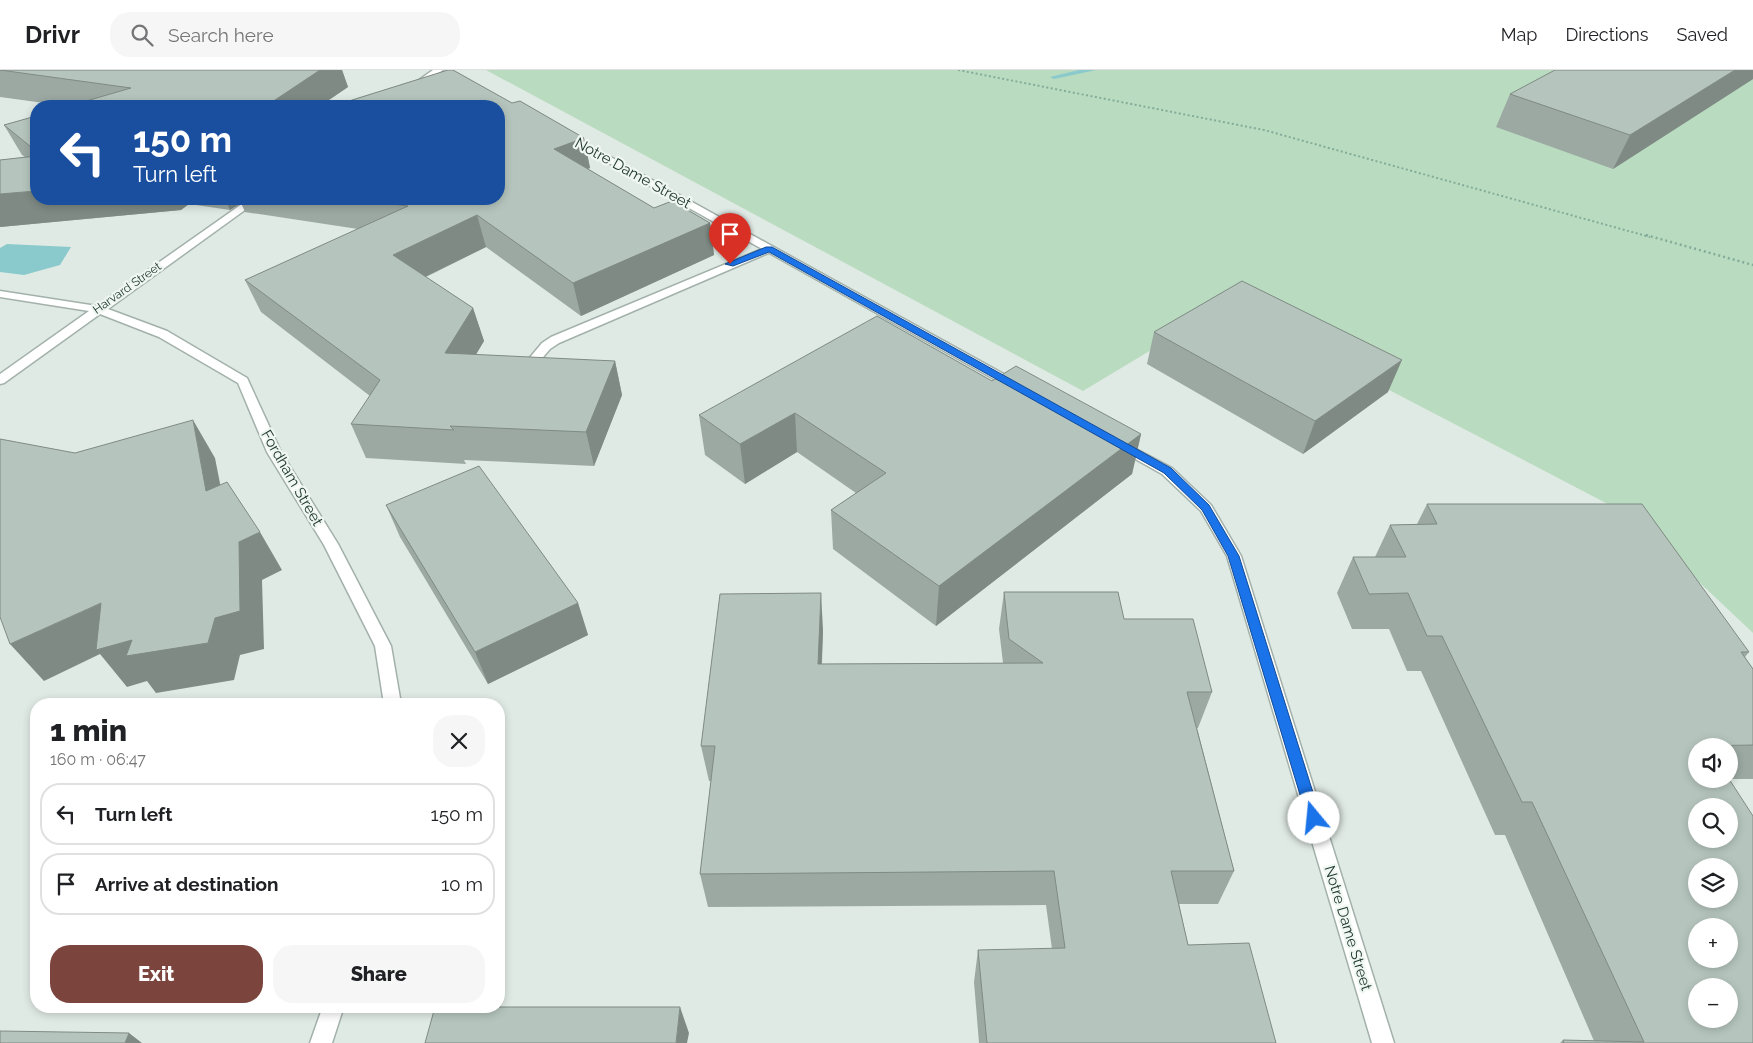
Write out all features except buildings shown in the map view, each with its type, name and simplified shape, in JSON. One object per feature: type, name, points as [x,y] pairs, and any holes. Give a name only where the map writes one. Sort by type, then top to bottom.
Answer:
[{"type":"street","points":[[396,100],[439,70]]},
{"type":"street","name":"Notre Dame Street","points":[[561,132],[1029,394]]},
{"type":"street","name":"Harvard Street","points":[[0,380],[97,309],[246,205]]},
{"type":"street","points":[[528,367],[546,346],[555,340],[769,248]]},
{"type":"street","name":"Fordham Street","points":[[0,294],[97,309],[163,334],[243,381],[274,452],[331,544],[383,646],[392,698]]},
{"type":"street","name":"Notre Dame Street","points":[[1107,437],[1167,471],[1206,508],[1234,556],[1383,1043]]},
{"type":"street","points":[[321,1043],[332,1013]]},
{"type":"path","points":[[958,70],[1264,130],[1753,265]]},
{"type":"green space","points":[[486,70],[1753,70],[1753,633],[1627,514],[1226,305],[1083,391]]},
{"type":"water","points":[[7,244],[71,247],[60,265],[24,275],[0,272],[0,248]]},
{"type":"waterway","points":[[1054,77],[1092,70]]},
{"type":"route","points":[[730,264],[769,248],[1167,471],[1206,508],[1234,556],[1314,818]]}]
